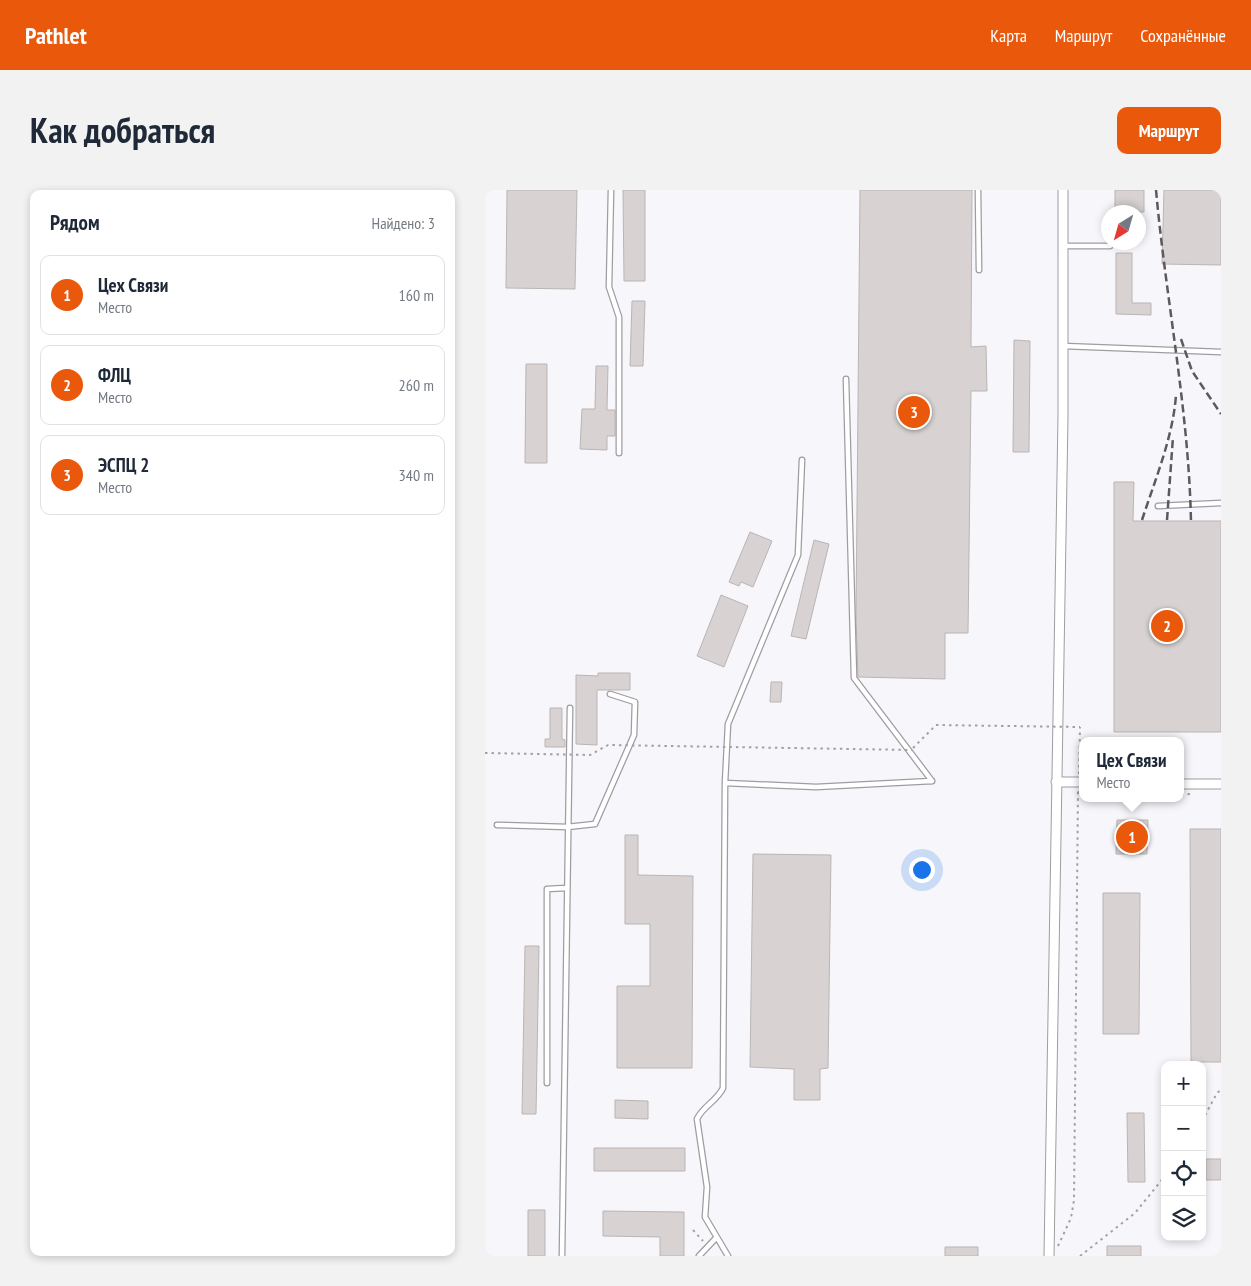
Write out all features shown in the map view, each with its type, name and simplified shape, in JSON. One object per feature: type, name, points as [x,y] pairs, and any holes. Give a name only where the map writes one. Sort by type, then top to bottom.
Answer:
[{"type":"street","points":[[1052,1253],[1056,782],[1063,346],[1063,190]]},
{"type":"street","points":[[1056,782],[1079,785]]},
{"type":"street","points":[[1184,784],[1221,784]]},
{"type":"lane","points":[[611,190],[609,287],[619,317],[619,453]]},
{"type":"lane","points":[[978,190],[979,270]]},
{"type":"lane","points":[[1063,246],[1101,246]]},
{"type":"lane","points":[[1063,346],[1221,352]]},
{"type":"lane","points":[[725,783],[816,787],[932,781],[854,678],[845,379]]},
{"type":"lane","points":[[728,1256],[705,1218],[707,1186],[697,1119],[701,1111],[719,1096],[723,1088],[725,783],[729,724],[798,555],[802,460]]},
{"type":"lane","points":[[1158,506],[1221,503]]},
{"type":"lane","points":[[497,825],[567,827],[595,824],[634,734],[635,702],[611,694]]},
{"type":"lane","points":[[563,1256],[570,708]]},
{"type":"lane","points":[[547,1083],[547,889],[567,888]]},
{"type":"lane","points":[[699,1256],[716,1238]]},
{"type":"path","points":[[485,753],[590,754],[608,745],[911,750],[936,725],[1080,727],[1080,737]]},
{"type":"path","points":[[1052,1253],[1071,1218],[1074,1200],[1080,802]]},
{"type":"path","points":[[1206,1114],[1217,1093],[1221,1090]]},
{"type":"path","points":[[1080,1256],[1135,1213],[1161,1181]]},
{"type":"building","points":[[507,190],[577,190],[575,289],[506,288]]},
{"type":"building","points":[[623,190],[645,190],[645,281],[624,281]]},
{"type":"building","points":[[860,190],[972,190],[971,347],[986,346],[987,391],[971,391],[968,633],[945,633],[945,679],[858,677],[856,617]]},
{"type":"building","points":[[1115,190],[1144,190],[1144,205],[1115,205]]},
{"type":"building","points":[[1164,190],[1221,190],[1221,265],[1162,264]]},
{"type":"building","points":[[1116,253],[1132,253],[1132,303],[1151,303],[1151,315],[1116,314]]},
{"type":"building","points":[[632,301],[645,301],[643,366],[630,366]]},
{"type":"building","points":[[1014,340],[1030,341],[1029,452],[1013,452]]},
{"type":"building","points":[[526,364],[547,364],[547,463],[525,463]]},
{"type":"building","points":[[596,366],[608,366],[607,410],[615,410],[615,436],[607,436],[607,450],[580,449],[582,409],[595,409]]},
{"type":"building","points":[[1114,482],[1134,482],[1133,521],[1221,521],[1221,732],[1114,732]]},
{"type":"building","points":[[750,532],[772,541],[753,587],[741,582],[739,586],[729,582]]},
{"type":"building","points":[[814,540],[829,544],[806,639],[791,636]]},
{"type":"building","points":[[721,595],[748,606],[724,667],[697,656]]},
{"type":"building","points":[[598,673],[630,673],[630,690],[597,690],[597,745],[576,744],[576,675],[598,676]]},
{"type":"building","points":[[771,682],[782,682],[781,702],[770,702]]},
{"type":"building","points":[[550,708],[562,708],[562,739],[565,740],[565,747],[545,747],[545,739],[550,739]]},
{"type":"building","points":[[1117,820],[1148,820],[1147,854],[1116,854]]},
{"type":"building","points":[[1190,829],[1221,829],[1221,1062],[1191,1061]]},
{"type":"building","points":[[625,835],[638,835],[638,875],[693,876],[692,1068],[617,1068],[617,986],[650,986],[650,924],[625,924]]},
{"type":"building","points":[[753,854],[831,855],[828,1068],[820,1069],[820,1100],[794,1100],[794,1069],[750,1067]]},
{"type":"building","points":[[1103,893],[1140,893],[1139,1034],[1103,1034]]},
{"type":"building","points":[[525,946],[539,946],[536,1114],[522,1114]]},
{"type":"building","points":[[615,1100],[648,1101],[648,1119],[615,1118]]},
{"type":"building","points":[[1127,1113],[1144,1113],[1145,1182],[1128,1182]]},
{"type":"building","points":[[594,1148],[685,1148],[685,1171],[594,1171]]},
{"type":"building","points":[[1206,1159],[1221,1159],[1221,1180],[1206,1180]]},
{"type":"building","points":[[528,1210],[545,1210],[545,1256],[528,1256]]},
{"type":"building","points":[[603,1211],[684,1212],[684,1256],[660,1256],[660,1237],[603,1236]]},
{"type":"building","points":[[1107,1246],[1141,1246],[1141,1256],[1107,1256]]},
{"type":"building","points":[[945,1247],[978,1247],[978,1256],[945,1256]]},
{"type":"railway","points":[[1156,190],[1182,398],[1191,523]]},
{"type":"railway","points":[[1181,339],[1192,371],[1221,414]]},
{"type":"railway","points":[[1142,520],[1167,442],[1176,395]]},
{"type":"railway","points":[[1167,520],[1173,437]]},
{"type":"place","name":"ЭСПЦ 2","points":[[914,412]]},
{"type":"place","name":"ФЛЦ","points":[[1167,626]]},
{"type":"place","name":"Цех Связи","points":[[1132,837]]}]
